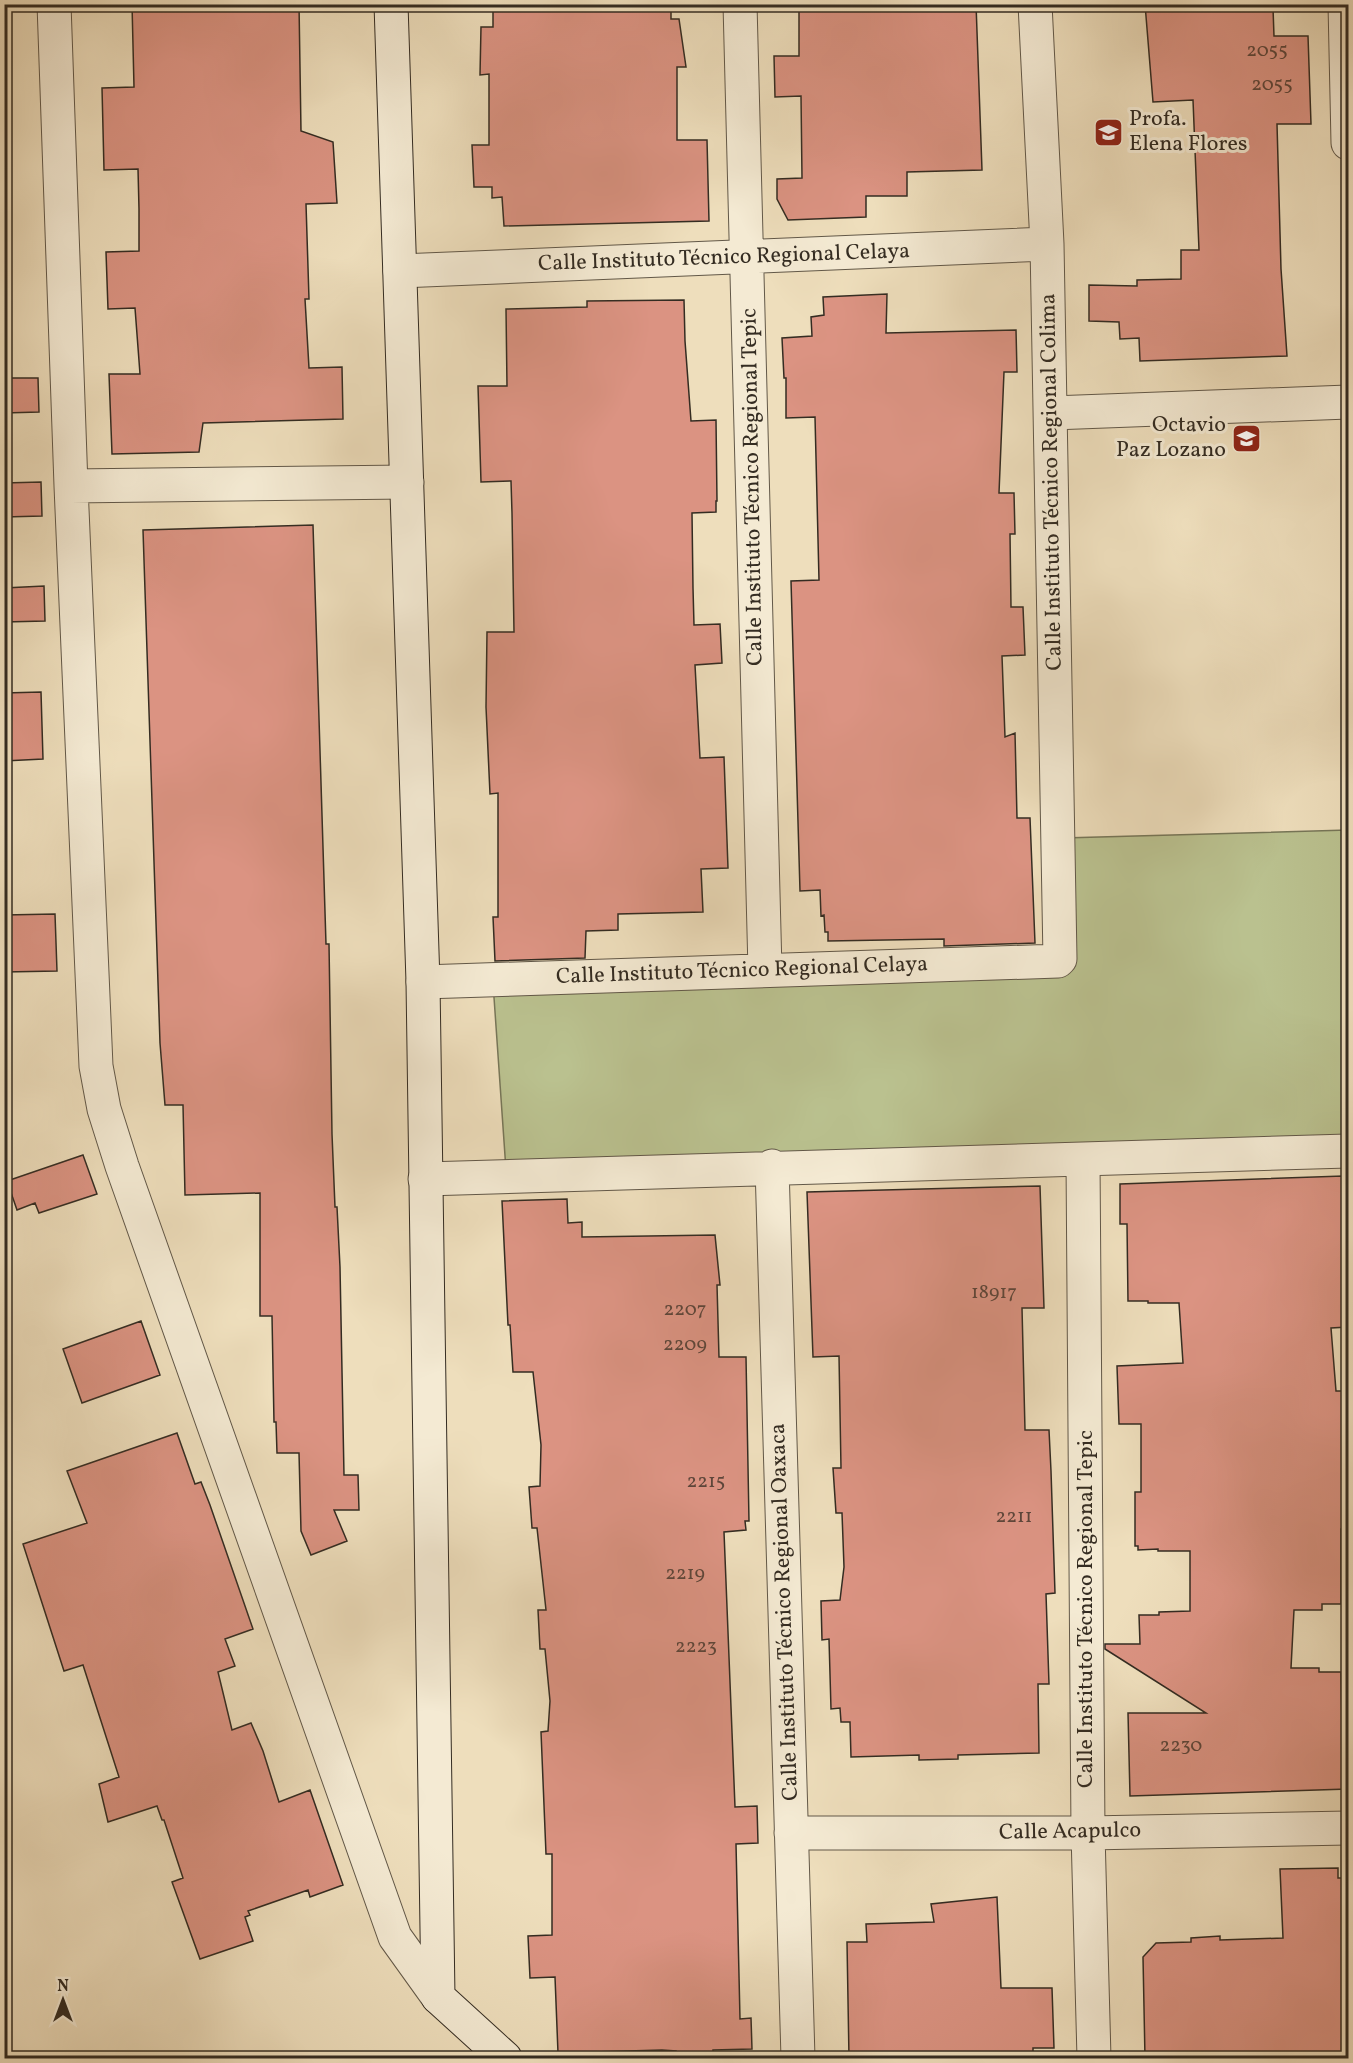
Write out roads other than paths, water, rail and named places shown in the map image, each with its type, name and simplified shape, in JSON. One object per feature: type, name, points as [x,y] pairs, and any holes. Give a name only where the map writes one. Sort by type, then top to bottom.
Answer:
[{"type":"street","points":[[54,4],[71,486],[96,1066],[104,1109],[122,1166],[395,1937],[438,1997],[505,2058]]},
{"type":"street","points":[[391,4],[423,982],[438,1997]]},
{"type":"street","name":"Calle Instituto Técnico Regional Tepic","points":[[740,4],[765,970]]},
{"type":"street","name":"Calle Instituto Técnico Regional Colima","points":[[1035,4],[1047,244],[1052,413],[1060,959]]},
{"type":"street","points":[[1345,4],[1348,143]]},
{"type":"street","name":"Calle Instituto Técnico Regional Celaya","points":[[400,271],[1047,244]]},
{"type":"street","points":[[1052,413],[1348,402]]},
{"type":"street","points":[[71,486],[407,482]]},
{"type":"street","name":"Calle Instituto Técnico Regional Celaya","points":[[423,982],[1060,959]]},
{"type":"street","points":[[425,1179],[772,1166],[1083,1160],[1348,1151]]},
{"type":"street","name":"Calle Instituto Técnico Regional Tepic","points":[[1083,1160],[1088,1833],[1094,2058]]},
{"type":"street","name":"Calle Instituto Técnico Regional Oaxaca","points":[[772,1166],[798,2058]]},
{"type":"street","name":"Calle Acapulco","points":[[792,1833],[1088,1833],[1348,1828]]},
{"type":"place","name":"Profa. Elena Flores","points":[[1108,132]]},
{"type":"place","name":"Octavio Paz Lozano","points":[[1247,438]]}]
